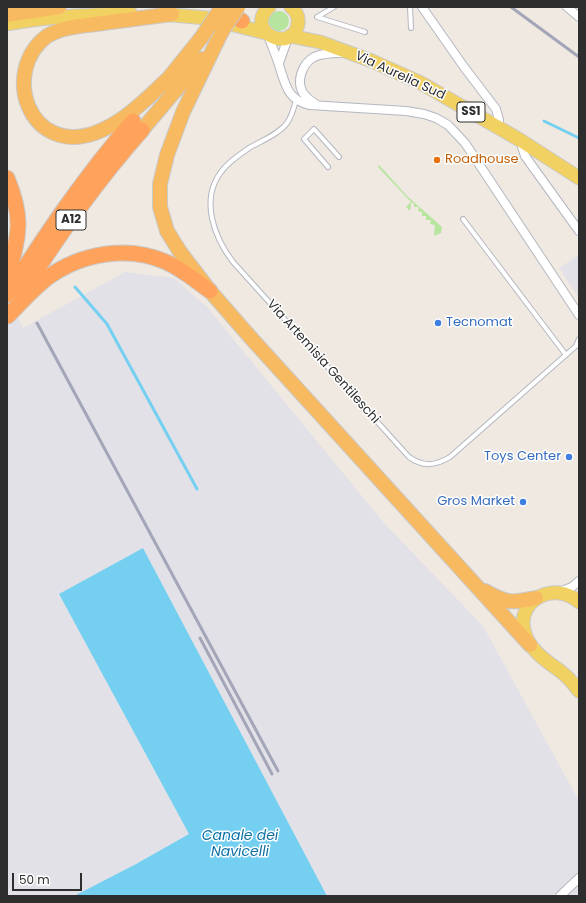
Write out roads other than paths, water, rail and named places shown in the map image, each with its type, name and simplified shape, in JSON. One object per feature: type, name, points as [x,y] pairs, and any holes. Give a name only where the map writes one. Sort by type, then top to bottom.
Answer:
[{"type":"highway","points":[[7,15],[59,7]]},
{"type":"highway","points":[[215,7],[234,21]]},
{"type":"highway","points":[[134,122],[201,38],[222,7]]},
{"type":"highway","points":[[172,14],[71,27],[56,31],[41,40],[26,54],[17,76],[17,89],[23,106],[33,122],[48,131],[72,136],[84,135],[101,130],[120,121],[134,122],[194,69],[234,21]]},
{"type":"highway","points":[[234,21],[192,93],[164,164],[160,184],[160,207],[166,230],[173,242],[210,291],[256,344],[530,645]]},
{"type":"highway","name":"A12","points":[[7,294],[82,183],[108,150],[134,122]]},
{"type":"highway","name":"A12","points":[[7,317],[36,271],[118,157],[134,122]]},
{"type":"highway","points":[[7,178],[15,200],[19,223],[16,246],[8,275]]},
{"type":"highway","points":[[7,247],[8,275]]},
{"type":"highway","points":[[7,317],[35,289],[56,273],[84,260],[108,254],[134,254],[154,257],[180,269],[210,291]]},
{"type":"highway","points":[[475,585],[504,601],[520,601],[536,598]]},
{"type":"main road","name":"SS1","points":[[291,7],[296,14],[298,23],[320,42]]},
{"type":"main road","name":"SS1","points":[[234,21],[265,11]]},
{"type":"main road","name":"SS1","points":[[265,11],[262,24],[267,34]]},
{"type":"main road","name":"SS1","points":[[7,24],[41,19],[105,15],[172,14],[234,21],[278,39],[289,37],[320,42]]},
{"type":"main road","points":[[289,37],[295,31],[298,23]]},
{"type":"main road","name":"Via Aurelia Sud","points":[[320,42],[357,55],[421,83],[520,140],[579,178]]},
{"type":"main road","points":[[579,602],[568,595],[557,593],[545,594],[536,598],[527,607],[523,622],[526,638],[530,645],[545,660],[568,678],[579,690]]},
{"type":"street","points":[[422,7],[464,67],[496,109],[499,120],[499,129]]},
{"type":"street","points":[[567,7],[579,17]]},
{"type":"street","points":[[267,34],[285,84],[296,100],[305,104],[318,106],[406,110],[431,116],[448,125],[465,143],[579,316]]},
{"type":"street","points":[[278,63],[289,37]]},
{"type":"street","points":[[318,106],[310,100],[302,89],[301,76],[307,63],[315,57],[327,53],[357,55]]},
{"type":"street","points":[[520,140],[525,156],[579,231]]},
{"type":"street","points":[[557,593],[568,589],[579,581]]},
{"type":"street","points":[[560,896],[579,878]]},
{"type":"lane","points":[[334,7],[317,17],[365,32]]},
{"type":"lane","points":[[410,7],[411,28]]},
{"type":"lane","name":"Via Artemisia Gentileschi","points":[[296,100],[291,117],[284,127],[240,154],[221,172],[211,195],[210,214],[217,234],[229,256],[405,452],[420,463],[432,465],[450,457],[577,346]]},
{"type":"lane","points":[[328,166],[304,139],[314,129],[339,157]]},
{"type":"lane","points":[[463,219],[566,355]]},
{"type":"lane","points":[[577,346],[579,339]]},
{"type":"water","name":"Canale dei Navicelli","points":[[143,548],[327,896],[74,896],[136,864],[189,834],[59,594]]},
{"type":"waterway","points":[[544,121],[579,138]]},
{"type":"waterway","points":[[75,287],[107,324],[197,489]]},
{"type":"railway","points":[[511,7],[579,57]]},
{"type":"railway","points":[[37,323],[278,771]]},
{"type":"railway","points":[[200,638],[272,774]]},
{"type":"place","name":"Roadhouse","points":[[437,160]]},
{"type":"place","name":"Tecnomat","points":[[438,323]]},
{"type":"place","name":"Toys Center","points":[[569,457]]},
{"type":"place","name":"Gros Market","points":[[523,502]]}]
